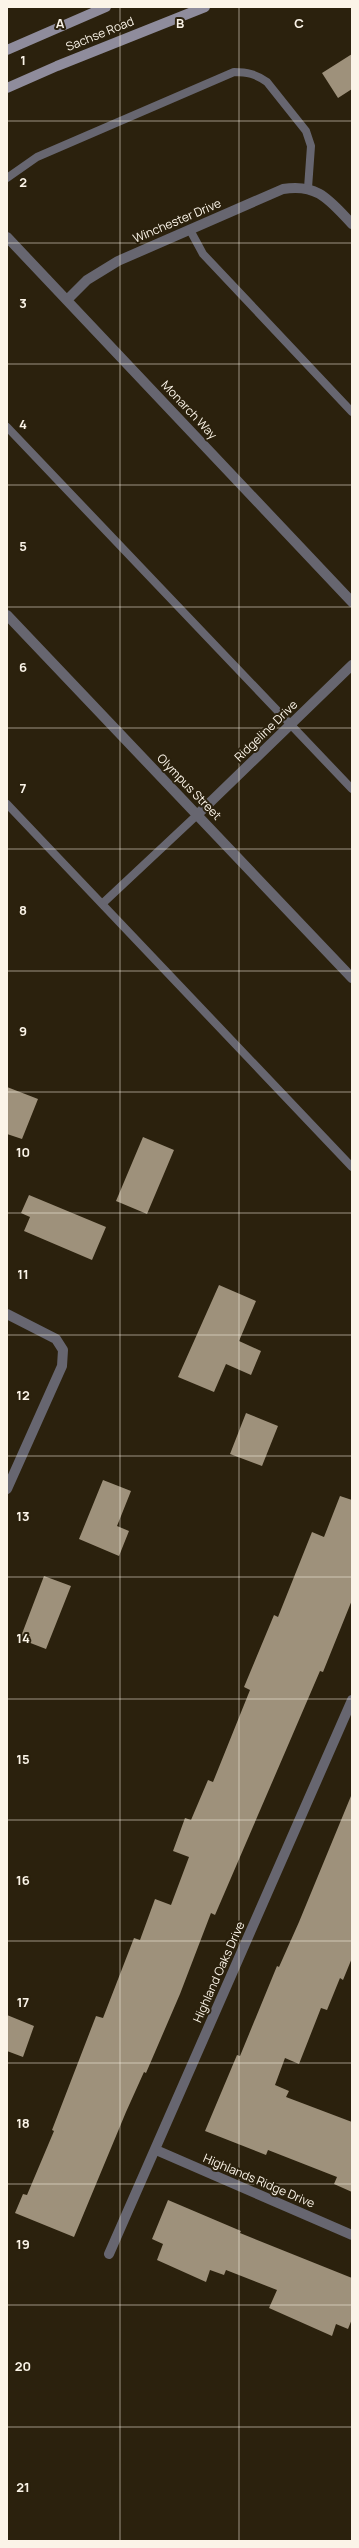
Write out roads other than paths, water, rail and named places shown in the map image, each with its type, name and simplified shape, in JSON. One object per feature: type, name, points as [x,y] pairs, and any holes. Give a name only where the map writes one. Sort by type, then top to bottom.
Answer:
[{"type":"main road","name":"Sachse Road","points":[[7,50],[106,7]]},
{"type":"main road","name":"Sachse Road","points":[[7,88],[204,7]]},
{"type":"street","points":[[308,188],[328,200],[352,224]]},
{"type":"street","name":"Winchester Drive","points":[[67,300],[101,271],[283,189],[308,188]]},
{"type":"street","name":"Monarch Way","points":[[7,237],[352,602]]},
{"type":"street","name":"Olympus Street","points":[[7,614],[352,978]]},
{"type":"street","name":"Ridgeline Drive","points":[[197,815],[352,665]]},
{"type":"street","points":[[7,1314],[56,1339],[63,1350],[62,1366],[7,1489]]},
{"type":"street","name":"Highland Oaks Drive","points":[[109,2254],[156,2150],[352,1700]]},
{"type":"street","name":"Highlands Ridge Drive","points":[[156,2150],[352,2235]]},
{"type":"lane","points":[[7,178],[37,157],[234,72],[245,72],[260,76],[268,82],[306,131],[311,146],[308,188]]},
{"type":"lane","points":[[190,230],[203,254],[352,412]]},
{"type":"lane","points":[[7,428],[352,789]]},
{"type":"lane","points":[[7,804],[352,1167]]},
{"type":"lane","points":[[102,904],[197,815]]}]
